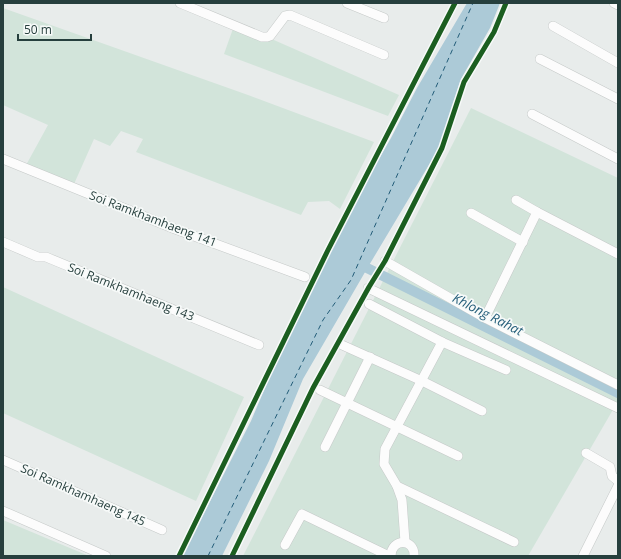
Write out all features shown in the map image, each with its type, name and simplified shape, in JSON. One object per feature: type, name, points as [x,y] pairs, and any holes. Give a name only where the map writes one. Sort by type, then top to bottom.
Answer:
[{"type":"street","points":[[180,3],[262,37],[270,36],[285,16],[290,15],[384,55]]},
{"type":"street","points":[[346,3],[362,6],[384,18]]},
{"type":"street","points":[[614,3],[618,5]]},
{"type":"street","points":[[553,26],[618,64]]},
{"type":"street","points":[[540,59],[618,99]]},
{"type":"street","points":[[532,114],[618,159]]},
{"type":"street","name":"Soi Ramkhamhaeng 141","points":[[3,159],[174,229],[305,277]]},
{"type":"street","points":[[516,200],[618,254]]},
{"type":"street","points":[[485,318],[538,212]]},
{"type":"street","points":[[471,213],[523,242]]},
{"type":"street","name":"Soi Ramkhamhaeng 143","points":[[3,242],[38,257],[46,257],[259,345]]},
{"type":"street","points":[[385,261],[485,318],[618,385]]},
{"type":"street","points":[[368,288],[618,408]]},
{"type":"street","points":[[369,304],[442,342],[506,370]]},
{"type":"street","points":[[405,542],[402,500],[397,486],[384,464],[385,449],[442,342]]},
{"type":"street","points":[[342,345],[370,356],[482,411]]},
{"type":"street","points":[[325,447],[370,356]]},
{"type":"street","points":[[320,390],[458,456]]},
{"type":"street","points":[[586,452],[610,467],[612,476],[618,481]]},
{"type":"street","name":"Soi Ramkhamhaeng 145","points":[[3,460],[162,530]]},
{"type":"street","points":[[397,486],[514,542]]},
{"type":"street","points":[[583,556],[618,486]]},
{"type":"street","points":[[3,511],[106,556]]},
{"type":"street","points":[[285,545],[302,514],[390,556],[394,546],[405,542],[412,546],[417,555]]},
{"type":"green space","points":[[3,8],[248,95],[374,142],[340,209],[329,201],[308,202],[301,215],[136,152],[143,139],[121,131],[110,146],[94,139],[74,184],[25,167],[48,125],[3,105]]},
{"type":"green space","points":[[235,23],[399,95],[388,116],[224,54]]},
{"type":"green space","points":[[471,108],[618,178],[618,401],[528,556],[243,556]]},
{"type":"green space","points":[[3,287],[244,397],[196,501],[3,413]]},
{"type":"green space","points":[[3,520],[89,556],[3,556]]},
{"type":"water","points":[[467,3],[500,3],[490,28],[461,79],[439,148],[303,379],[269,461],[222,556],[182,556],[251,421],[279,355],[351,207],[391,138],[417,88]]},
{"type":"waterway","name":"Khlong Rahat","points":[[355,262],[618,393]]},
{"type":"ferry route","points":[[208,556],[323,320],[351,280],[473,3]]},
{"type":"cycle path","points":[[179,556],[328,250],[455,3]]},
{"type":"cycle path","points":[[232,556],[313,388],[385,261],[442,148],[464,82],[494,32],[506,3]]}]
